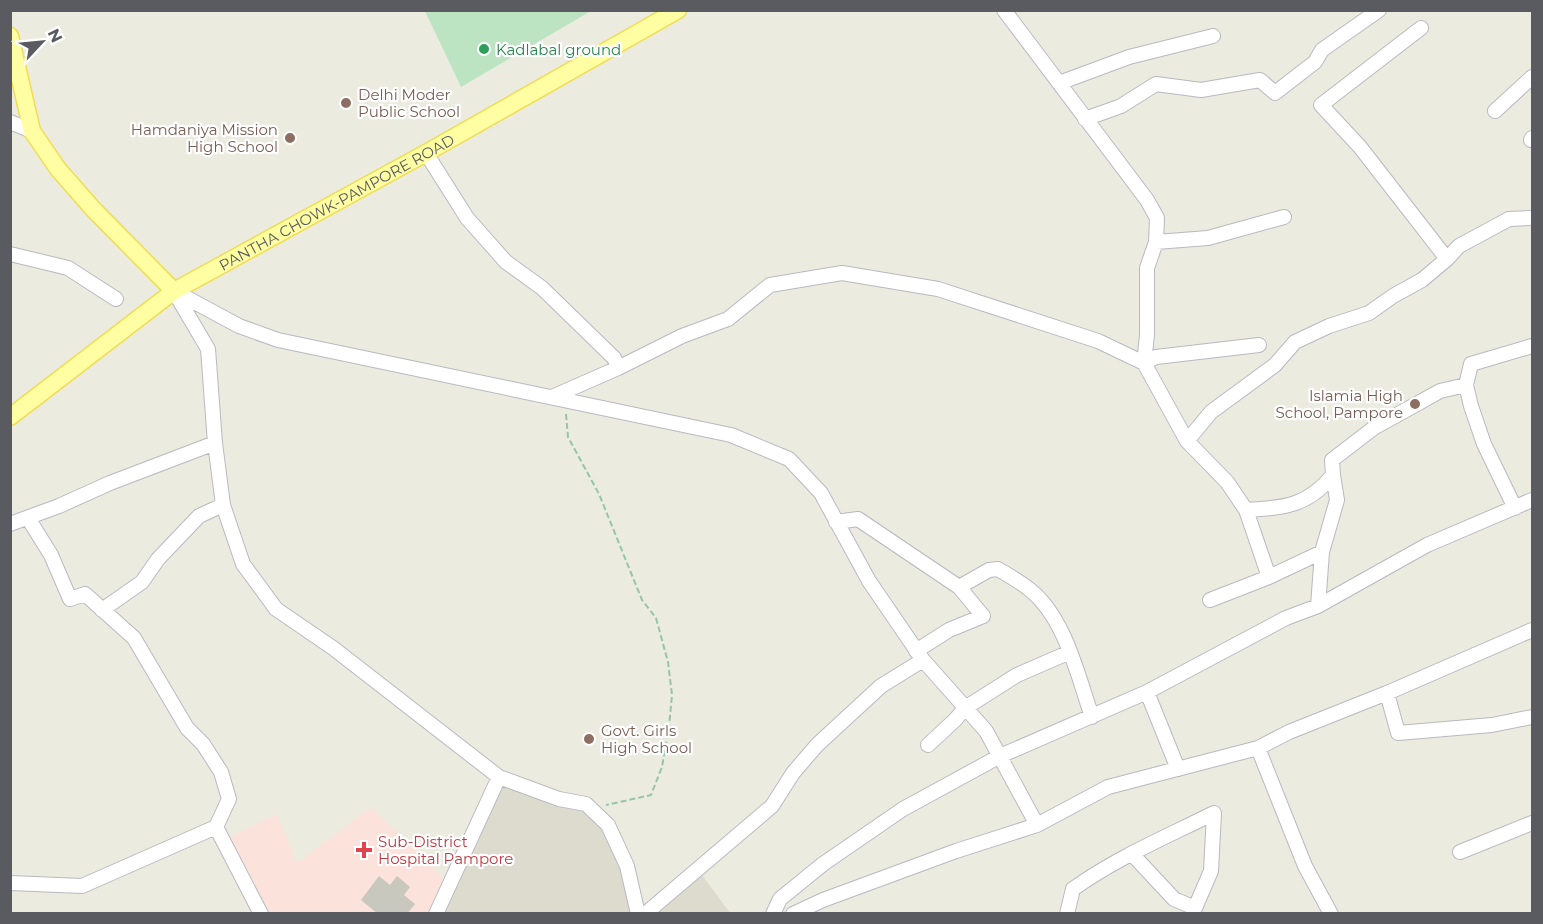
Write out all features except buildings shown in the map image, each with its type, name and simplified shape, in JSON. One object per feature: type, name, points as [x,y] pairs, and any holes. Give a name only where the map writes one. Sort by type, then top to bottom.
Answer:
[{"type":"main road","name":"PANTHA CHOWK-PAMPORE ROAD","points":[[10,417],[174,291],[426,153],[678,10]]},
{"type":"main road","points":[[10,36],[32,130],[58,169],[94,210],[174,291]]},
{"type":"street","points":[[1004,10],[1147,200],[1156,218],[1156,242],[1148,268],[1147,335],[1144,363],[1187,441],[1227,482],[1246,510],[1269,577]]},
{"type":"street","points":[[1085,119],[1121,106],[1156,84],[1201,90],[1260,80],[1275,93],[1315,62],[1322,50],[1379,10]]},
{"type":"street","points":[[1421,28],[1321,105],[1360,147],[1447,259]]},
{"type":"street","points":[[1059,83],[1129,57],[1213,36]]},
{"type":"street","points":[[1495,111],[1533,77]]},
{"type":"street","points":[[10,122],[32,130]]},
{"type":"street","points":[[426,153],[467,218],[506,262],[542,288],[614,357],[618,368]]},
{"type":"street","points":[[1156,242],[1208,238],[1284,217]]},
{"type":"street","points":[[1187,441],[1211,412],[1275,365],[1295,342],[1329,326],[1369,313],[1422,280],[1459,246],[1509,219],[1533,218]]},
{"type":"street","points":[[10,254],[68,268],[116,299]]},
{"type":"street","points":[[558,398],[682,336],[728,319],[770,285],[842,273],[938,289],[1098,341],[1144,363]]},
{"type":"street","points":[[174,291],[239,326],[278,340],[731,435],[789,459],[821,493],[869,582],[919,656],[986,731],[1037,825]]},
{"type":"street","points":[[174,291],[208,349],[215,443],[223,505],[243,564],[276,609],[333,648],[499,777],[559,799],[586,804],[609,825],[627,866],[638,914]]},
{"type":"street","points":[[1144,363],[1156,357],[1259,345]]},
{"type":"street","points":[[1515,508],[1484,444],[1466,385],[1471,364],[1533,346]]},
{"type":"street","points":[[1318,606],[1322,552],[1337,500],[1332,460],[1375,427],[1440,391],[1466,385]]},
{"type":"street","points":[[10,524],[215,443]]},
{"type":"street","points":[[1246,510],[1298,503],[1321,490],[1333,475]]},
{"type":"street","points":[[773,914],[780,899],[823,864],[903,809],[1000,756],[1147,692],[1286,618],[1318,606],[1427,545],[1533,500]]},
{"type":"street","points":[[102,610],[142,582],[158,560],[199,516],[223,505]]},
{"type":"street","points":[[10,883],[82,886],[216,827],[228,799],[221,772],[203,744],[187,728],[134,638],[85,594],[70,599],[51,555],[28,518]]},
{"type":"street","points":[[645,914],[772,806],[793,773],[817,745],[873,693],[949,630],[983,616],[958,587],[858,519],[836,522]]},
{"type":"street","points":[[1210,600],[1269,577],[1322,552]]},
{"type":"street","points":[[958,587],[989,570],[998,569],[1031,590],[1052,615],[1070,652],[1092,717]]},
{"type":"street","points":[[793,914],[823,900],[956,851],[1037,825],[1108,787],[1258,748],[1289,732],[1387,693],[1533,630]]},
{"type":"street","points":[[928,745],[955,720],[964,708],[1017,675],[1070,652]]},
{"type":"street","points":[[1147,692],[1178,769]]},
{"type":"street","points":[[1387,693],[1398,733],[1492,725],[1533,717]]},
{"type":"street","points":[[1258,748],[1305,866],[1331,914]]},
{"type":"street","points":[[436,914],[499,777]]},
{"type":"street","points":[[1067,914],[1073,890],[1097,872],[1132,854],[1214,813],[1211,871],[1197,911],[1174,899],[1132,854]]},
{"type":"street","points":[[1460,852],[1533,823]]},
{"type":"street","points":[[216,827],[261,914]]},
{"type":"street","points":[[823,900],[828,914]]},
{"type":"path","points":[[558,398],[568,436],[599,494],[642,600],[656,618],[668,662],[672,695],[662,767],[651,795],[595,807],[586,804]]},
{"type":"shaded area","points":[[499,777],[586,804],[608,825],[638,913],[446,914],[439,909]]},
{"type":"shaded area","name":"Sub-District Hospital Pampore","points":[[371,807],[448,882],[429,913],[270,913],[230,837],[277,814],[297,863]]},
{"type":"shaded area","points":[[697,868],[730,913],[645,914]]},
{"type":"green space","name":"Kadlabal ground","points":[[425,11],[591,11],[461,87]]},
{"type":"place","name":"Kadlabal ground","points":[[484,49]]},
{"type":"place","name":"Delhi Moder Public School","points":[[346,103]]},
{"type":"place","name":"Hamdaniya Mission High School","points":[[290,138]]},
{"type":"place","name":"Islamia High School, Pampore","points":[[1415,404]]},
{"type":"place","name":"Govt. Girls High School","points":[[589,739]]},
{"type":"place","name":"Sub-District Hospital Pampore","points":[[364,850]]}]
